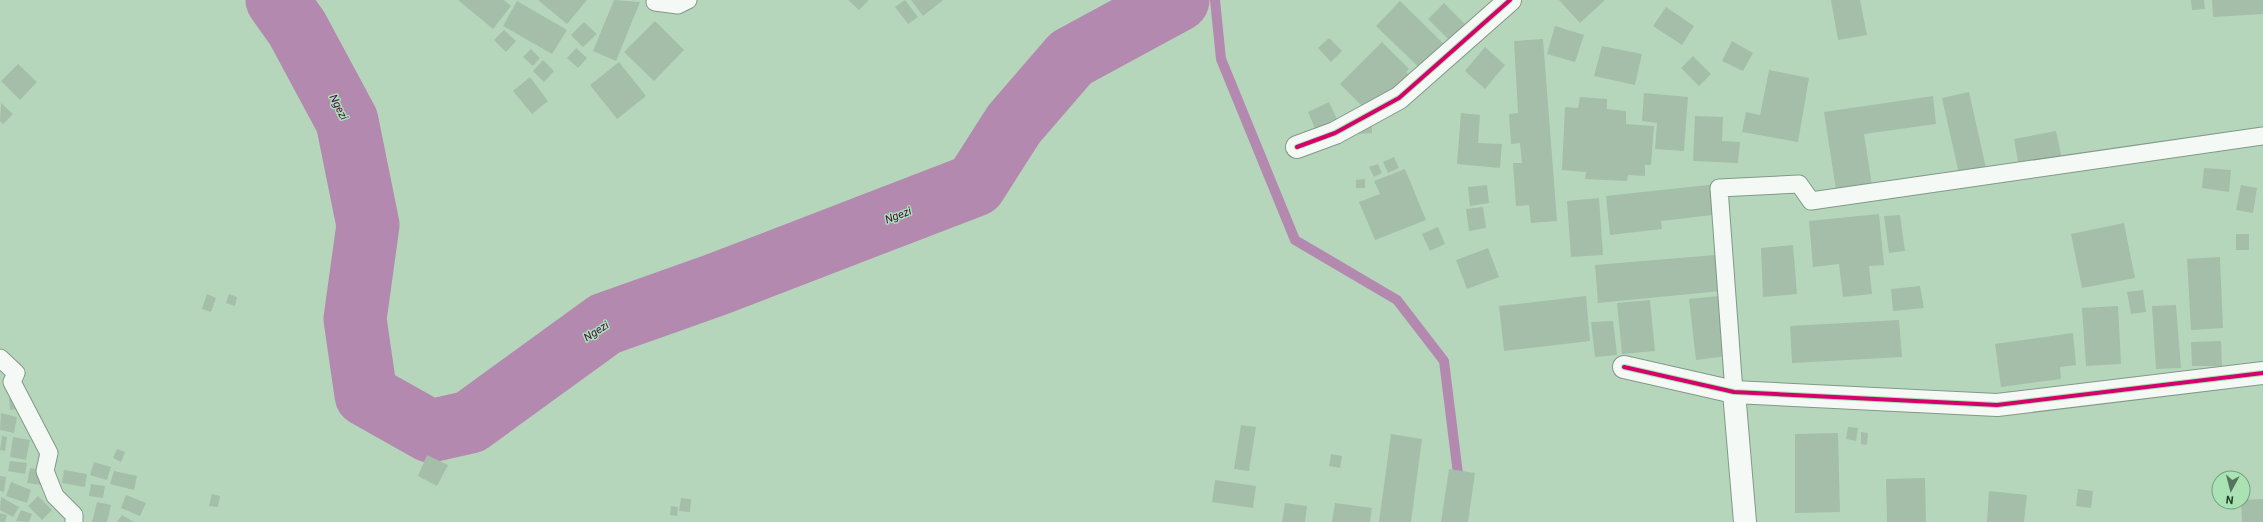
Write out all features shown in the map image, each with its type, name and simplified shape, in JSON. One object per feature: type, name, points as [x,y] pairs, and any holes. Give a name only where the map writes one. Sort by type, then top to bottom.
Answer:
[{"type":"street","points":[[1297,147],[1335,133],[1399,98],[1510,0]]},
{"type":"street","points":[[1624,367],[1734,392],[1997,405],[2263,374]]},
{"type":"street","points":[[1734,392],[1745,522]]},
{"type":"lane","points":[[655,2],[678,5],[688,0]]},
{"type":"lane","points":[[1734,392],[1719,188],[1798,184],[1810,201],[2263,136]]},
{"type":"lane","points":[[0,358],[16,373],[12,382],[49,453],[45,471],[55,496],[74,515],[74,522]]},
{"type":"building","points":[[458,0],[504,0],[511,6],[493,29]]},
{"type":"building","points":[[538,0],[587,0],[567,24]]},
{"type":"building","points":[[614,0],[640,2],[616,61],[593,51]]},
{"type":"building","points":[[848,0],[869,0],[859,10]]},
{"type":"building","points":[[905,0],[918,17],[908,24],[895,7]]},
{"type":"building","points":[[911,0],[943,0],[923,16]]},
{"type":"building","points":[[1559,0],[1605,0],[1580,23]]},
{"type":"building","points":[[1831,0],[1860,0],[1867,35],[1838,40]]},
{"type":"building","points":[[2191,0],[2204,0],[2205,9],[2192,10]]},
{"type":"building","points":[[2212,0],[2263,0],[2263,14],[2213,17]]},
{"type":"building","points":[[517,1],[567,30],[552,54],[503,26]]},
{"type":"building","points":[[1400,1],[1453,53],[1429,77],[1376,26]]},
{"type":"building","points":[[1444,3],[1473,32],[1457,48],[1428,19]]},
{"type":"building","points":[[1666,7],[1694,26],[1682,45],[1653,26]]},
{"type":"building","points":[[655,21],[684,50],[654,81],[624,52]]},
{"type":"building","points":[[584,22],[597,34],[583,47],[571,35]]},
{"type":"building","points":[[1555,26],[1584,35],[1575,62],[1547,54]]},
{"type":"building","points":[[504,30],[516,41],[506,52],[494,40]]},
{"type":"building","points":[[1329,38],[1342,51],[1331,62],[1318,48]]},
{"type":"building","points":[[1543,39],[1557,221],[1531,223],[1529,205],[1516,206],[1513,163],[1522,163],[1520,143],[1511,144],[1509,114],[1518,113],[1514,41]]},
{"type":"building","points":[[1732,41],[1753,53],[1743,71],[1722,61]]},
{"type":"building","points":[[1382,42],[1409,69],[1406,72],[1418,84],[1369,113],[1340,84]]},
{"type":"building","points":[[1602,46],[1642,54],[1635,85],[1594,76]]},
{"type":"building","points":[[1485,47],[1505,65],[1485,89],[1465,71]]},
{"type":"building","points":[[576,48],[587,58],[578,68],[567,58]]},
{"type":"building","points":[[531,49],[540,58],[533,66],[523,57]]},
{"type":"building","points":[[1693,56],[1711,74],[1699,86],[1681,68]]},
{"type":"building","points":[[543,60],[554,71],[544,82],[533,71]]},
{"type":"building","points":[[619,62],[646,96],[617,119],[590,85]]},
{"type":"building","points":[[18,64],[37,82],[20,100],[1,81]]},
{"type":"building","points":[[1769,70],[1809,78],[1798,142],[1742,132],[1746,112],[1760,115]]},
{"type":"building","points":[[530,77],[548,101],[532,114],[513,91]]},
{"type":"building","points":[[1969,92],[1986,168],[1959,174],[1942,98]]},
{"type":"building","points":[[1644,93],[1688,97],[1684,151],[1655,149],[1657,123],[1642,121]]},
{"type":"building","points":[[1933,96],[1936,124],[1864,134],[1874,198],[1838,203],[1824,112]]},
{"type":"building","points":[[1580,97],[1607,99],[1607,109],[1626,111],[1626,124],[1654,126],[1651,165],[1645,165],[1645,176],[1628,175],[1627,181],[1585,179],[1586,172],[1562,170],[1565,107],[1578,108]]},
{"type":"building","points":[[1329,102],[1342,130],[1320,140],[1308,112]]},
{"type":"building","points":[[1,103],[13,114],[3,124],[0,121]]},
{"type":"building","points":[[1461,113],[1480,115],[1478,143],[1502,144],[1500,168],[1457,164]]},
{"type":"building","points":[[1357,114],[1372,114],[1372,133],[1358,134]]},
{"type":"building","points":[[1695,116],[1723,117],[1722,141],[1740,142],[1738,163],[1693,161]]},
{"type":"building","points":[[2056,131],[2062,159],[2019,167],[2014,139]]},
{"type":"building","points":[[1394,157],[1399,168],[1388,173],[1383,162]]},
{"type":"building","points":[[1378,164],[1382,173],[1374,177],[1369,167]]},
{"type":"building","points":[[2204,168],[2231,170],[2229,192],[2202,188]]},
{"type":"building","points":[[1405,169],[1426,220],[1375,240],[1359,202],[1380,194],[1374,181]]},
{"type":"building","points":[[1365,179],[1365,188],[1356,188],[1356,180]]},
{"type":"building","points":[[1717,184],[1721,214],[1661,221],[1662,229],[1610,235],[1606,196]]},
{"type":"building","points":[[1487,185],[1489,203],[1470,206],[1468,187]]},
{"type":"building","points":[[2241,185],[2257,188],[2253,213],[2236,210]]},
{"type":"building","points":[[1599,198],[1603,255],[1571,257],[1567,201]]},
{"type":"building","points":[[1483,207],[1486,228],[1469,231],[1466,209]]},
{"type":"building","points":[[1879,214],[1884,265],[1869,266],[1872,294],[1843,297],[1839,264],[1813,267],[1809,221]]},
{"type":"building","points":[[1900,215],[1905,251],[1889,253],[1884,216]]},
{"type":"building","points":[[2124,223],[2135,278],[2082,288],[2071,234]]},
{"type":"building","points":[[1438,227],[1445,244],[1430,251],[1422,234]]},
{"type":"building","points":[[2236,234],[2249,234],[2249,250],[2236,250]]},
{"type":"building","points":[[1793,245],[1797,294],[1763,297],[1761,248]]},
{"type":"building","points":[[1488,248],[1499,277],[1467,289],[1456,260]]},
{"type":"building","points":[[1727,254],[1731,290],[1598,303],[1595,265]]},
{"type":"building","points":[[2220,257],[2223,328],[2191,330],[2187,259]]},
{"type":"building","points":[[1920,286],[1924,308],[1893,311],[1891,289]]},
{"type":"building","points":[[2143,290],[2146,312],[2131,314],[2127,292]]},
{"type":"building","points":[[207,294],[216,298],[211,312],[202,309]]},
{"type":"building","points":[[229,294],[237,297],[235,306],[226,303]]},
{"type":"building","points":[[1729,295],[1735,355],[1696,360],[1689,299]]},
{"type":"building","points":[[1586,296],[1590,341],[1504,351],[1499,306]]},
{"type":"building","points":[[1650,300],[1655,351],[1622,354],[1617,303]]},
{"type":"building","points":[[2176,305],[2181,368],[2156,369],[2152,306]]},
{"type":"building","points":[[2118,306],[2121,364],[2086,366],[2082,308]]},
{"type":"building","points":[[1899,320],[1902,357],[1792,363],[1790,326]]},
{"type":"building","points":[[1613,321],[1617,355],[1595,357],[1591,322]]},
{"type":"building","points":[[2073,333],[2076,365],[2060,367],[2061,379],[2001,387],[1995,344]]},
{"type":"building","points":[[2221,341],[2222,366],[2192,366],[2191,342]]},
{"type":"building","points":[[25,397],[26,408],[10,410],[9,398]]},
{"type":"building","points":[[1,413],[17,417],[14,433],[0,430]]},
{"type":"building","points":[[1241,425],[1256,427],[1249,471],[1234,469]]},
{"type":"building","points":[[1848,427],[1858,428],[1856,441],[1846,439]]},
{"type":"building","points":[[1861,432],[1868,433],[1867,445],[1861,444]]},
{"type":"building","points":[[1838,433],[1840,512],[1795,513],[1795,434]]},
{"type":"building","points":[[1391,434],[1422,439],[1411,522],[1379,522]]},
{"type":"building","points":[[2,436],[7,437],[5,451],[0,450]]},
{"type":"building","points":[[13,437],[30,440],[26,460],[10,457]]},
{"type":"building","points":[[117,449],[125,452],[121,462],[113,458]]},
{"type":"building","points":[[1331,454],[1342,456],[1340,468],[1329,466]]},
{"type":"building","points":[[427,455],[448,465],[437,486],[418,476]]},
{"type":"building","points":[[10,461],[27,463],[25,474],[8,471]]},
{"type":"building","points":[[94,462],[111,467],[107,480],[90,475]]},
{"type":"building","points":[[30,468],[45,470],[43,485],[27,483]]},
{"type":"building","points":[[1449,469],[1475,473],[1468,522],[1441,522]]},
{"type":"building","points":[[64,470],[87,474],[85,487],[62,483]]},
{"type":"building","points":[[114,471],[137,476],[134,490],[110,484]]},
{"type":"building","points":[[0,476],[6,477],[4,492],[0,491]]},
{"type":"building","points":[[1925,478],[1926,522],[1887,522],[1886,479]]},
{"type":"building","points":[[1215,480],[1256,486],[1253,508],[1212,502]]},
{"type":"building","points":[[11,482],[31,490],[27,503],[6,496]]},
{"type":"building","points":[[91,484],[105,486],[103,498],[89,496]]},
{"type":"building","points":[[2078,489],[2093,491],[2091,508],[2076,506]]},
{"type":"building","points":[[1989,491],[2027,495],[2024,522],[1987,522]]},
{"type":"building","points":[[212,494],[220,496],[218,507],[209,506]]},
{"type":"building","points":[[126,495],[146,503],[140,516],[121,508]]},
{"type":"building","points":[[38,496],[52,510],[42,520],[28,506]]},
{"type":"building","points":[[1,497],[19,507],[13,517],[0,510]]},
{"type":"building","points":[[681,498],[691,499],[690,512],[679,511]]},
{"type":"building","points":[[2263,499],[2263,522],[2242,522],[2241,510],[2251,510],[2251,500]]},
{"type":"building","points":[[97,502],[111,505],[107,522],[92,522]]},
{"type":"building","points":[[1285,503],[1307,506],[1305,522],[1282,522]]},
{"type":"building","points":[[1335,503],[1372,508],[1370,522],[1332,522]]},
{"type":"building","points":[[671,506],[678,507],[677,516],[670,515]]},
{"type":"building","points":[[21,510],[32,514],[29,522],[16,521]]},
{"type":"building","points":[[0,513],[7,515],[5,522],[0,522]]},
{"type":"building","points":[[122,515],[134,522],[117,522]]},
{"type":"waterway","name":"Ngezi","points":[[277,0],[297,28],[347,121],[368,225],[355,319],[366,395],[430,431],[470,422],[605,324],[715,285],[975,185],[1014,124],[1071,58],[1178,0]]},
{"type":"waterway","points":[[1215,0],[1221,59],[1295,240],[1397,300],[1444,361],[1459,482]]},
{"type":"cycle path","points":[[1297,147],[1335,133],[1399,98],[1510,0]]},
{"type":"cycle path","points":[[1624,367],[1734,392],[1997,405],[2263,373]]}]
